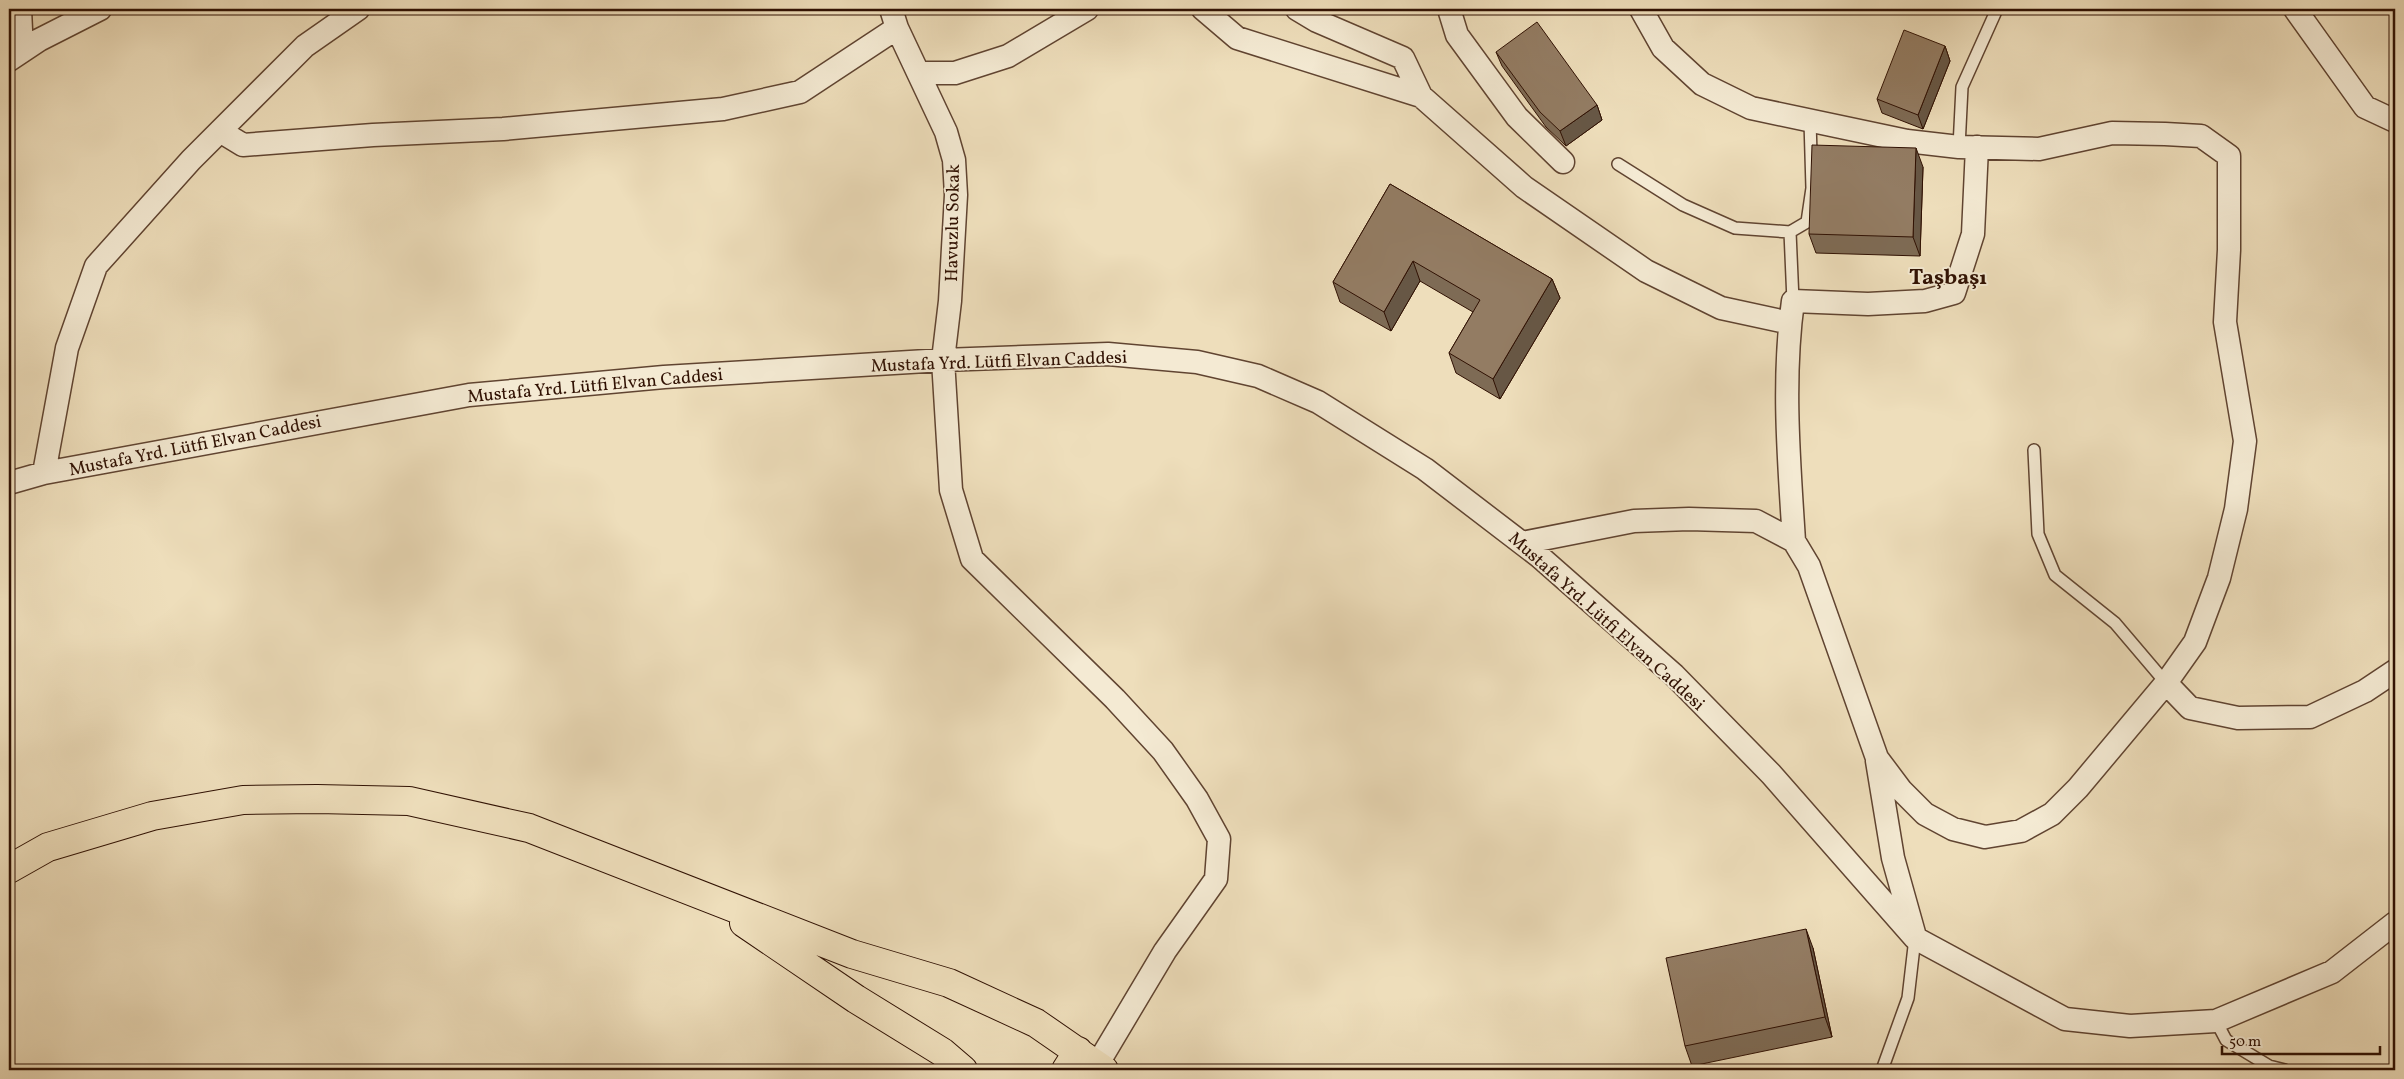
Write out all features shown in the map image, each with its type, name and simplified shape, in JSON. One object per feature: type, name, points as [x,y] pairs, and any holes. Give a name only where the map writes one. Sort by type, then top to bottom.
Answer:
[{"type":"main road","points":[[9,869],[48,847],[152,816],[243,800],[409,801],[529,828],[852,954],[949,983],[1036,1023],[1086,1064]]},
{"type":"main road","points":[[701,894],[856,999],[942,1052],[963,1070]]},
{"type":"street","points":[[16,56],[20,9]]},
{"type":"street","points":[[16,56],[100,9]]},
{"type":"street","points":[[44,473],[58,409],[67,348],[96,266],[220,131],[305,46],[358,9]]},
{"type":"street","points":[[920,73],[955,73],[1008,56],[1087,9]]},
{"type":"street","points":[[1203,9],[1237,38],[1421,96]]},
{"type":"street","points":[[1297,9],[1317,21],[1403,58],[1421,96],[1524,187],[1646,271],[1721,308],[1790,323]]},
{"type":"street","points":[[1450,9],[1457,35],[1517,117],[1564,162]]},
{"type":"street","points":[[1641,9],[1663,48],[1702,84],[1751,108],[1908,142],[1968,147],[2039,149],[2112,133],[2165,134],[2201,136],[2229,156],[2229,240],[2225,322],[2245,441],[2236,509],[2219,578],[2195,642],[2166,682],[2078,788],[2052,814],[2021,831],[1985,837],[1953,829],[1925,814],[1901,790],[1877,758]]},
{"type":"street","points":[[2295,9],[2365,107],[2395,122]]},
{"type":"street","points":[[220,131],[243,145],[373,135],[503,130],[723,109],[800,92],[894,18]]},
{"type":"street","name":"Havuzlu Sokak","points":[[894,18],[946,132],[954,160],[956,195],[950,301],[943,360],[951,490],[972,559],[1115,699],[1163,751],[1197,799],[1219,839],[1216,879],[1086,1064]]},
{"type":"street","points":[[1915,938],[1893,858],[1877,758],[1809,566],[1794,541],[1788,443],[1790,323],[1793,301],[1868,304],[1896,303],[1925,301],[1954,293],[1973,234],[1968,147]]},
{"type":"street","name":"Mustafa Yrd. Lütfi Elvan Caddesi","points":[[9,483],[44,473],[469,395],[664,377],[943,360],[1108,354],[1197,362],[1258,376],[1318,402],[1425,469],[1522,543],[1674,675],[1771,774],[1915,938],[2065,1019],[2130,1026],[2216,1021],[2332,972],[2395,923]]},
{"type":"street","points":[[1522,543],[1634,521],[1689,519],[1756,521],[1794,541]]},
{"type":"street","points":[[2166,682],[2190,708],[2238,718],[2310,717],[2365,691],[2395,671]]},
{"type":"lane","points":[[1968,147],[1962,87],[1997,9]]},
{"type":"lane","points":[[1618,164],[1683,206],[1735,228],[1790,232],[1808,222],[1812,188],[1810,121]]},
{"type":"lane","points":[[1790,232],[1793,301]]},
{"type":"lane","points":[[2034,450],[2038,534],[2055,575],[2114,623],[2166,682]]},
{"type":"lane","points":[[1882,1070],[1908,998],[1915,938]]},
{"type":"lane","points":[[2216,1021],[2226,1040],[2269,1066],[2285,1070]]},
{"type":"building","points":[[1537,22],[1597,105],[1560,131],[1540,112],[1496,52]]},
{"type":"building","points":[[1904,30],[1945,46],[1918,115],[1877,99]]},
{"type":"building","points":[[1812,145],[1916,148],[1913,237],[1809,234]]},
{"type":"building","points":[[1390,184],[1552,279],[1493,379],[1449,353],[1480,300],[1413,261],[1384,312],[1333,282]]},
{"type":"building","points":[[1806,929],[1825,1017],[1685,1046],[1666,958]]},
{"type":"district","name":"Taşbaşı","points":[[1948,276]]}]
